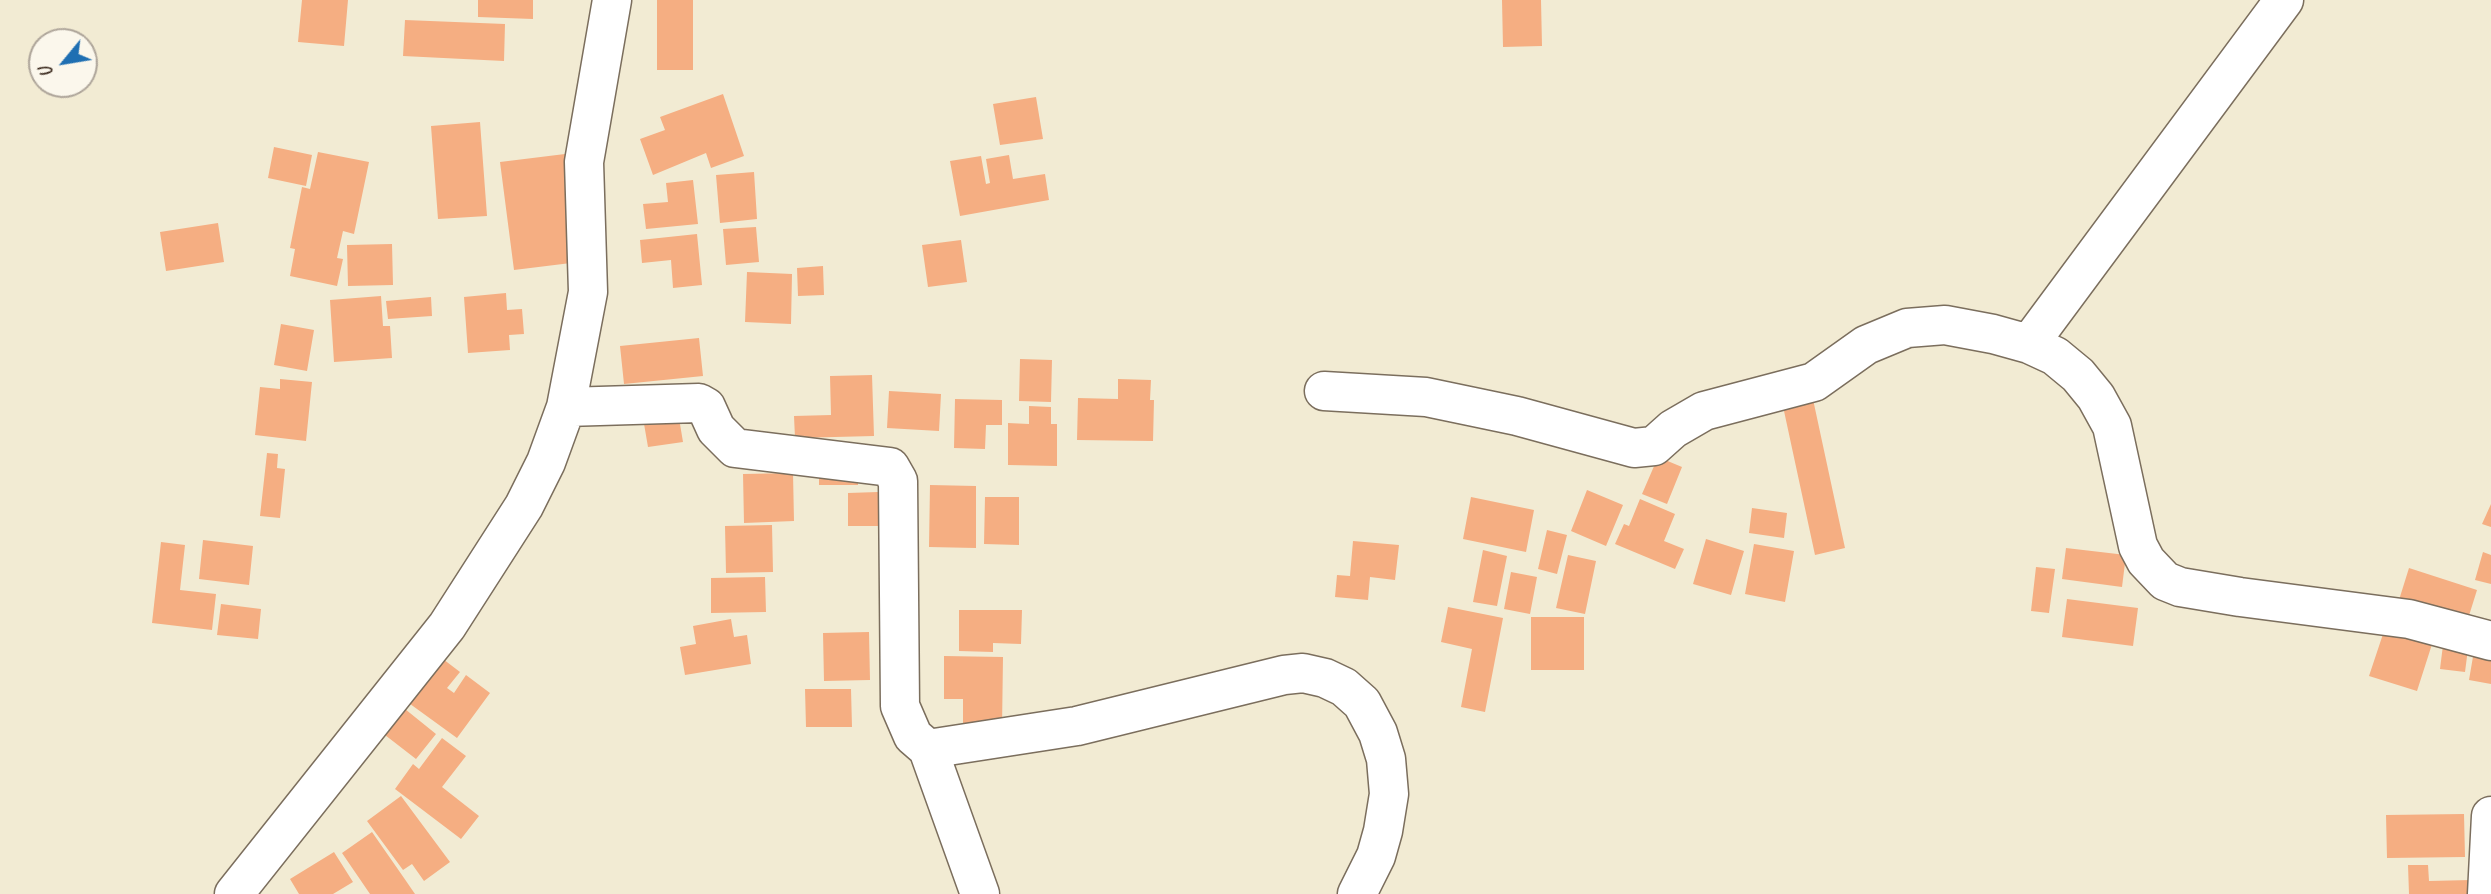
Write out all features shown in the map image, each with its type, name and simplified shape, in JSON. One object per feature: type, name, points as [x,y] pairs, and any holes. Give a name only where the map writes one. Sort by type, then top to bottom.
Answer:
[{"type":"street","points":[[234,894],[447,626],[524,506],[566,407],[588,292],[584,162],[612,0]]},
{"type":"street","points":[[2029,344],[2284,0]]},
{"type":"street","points":[[1324,391],[1426,397],[1517,416],[1634,448],[1654,446],[1673,429],[1704,411],[1814,382],[1866,345],[1907,328],[1945,325],[2029,344],[2054,356],[2078,375],[2096,397],[2112,426],[2138,546],[2146,561],[2165,581],[2179,587],[2228,595],[2409,620],[2491,641]]},
{"type":"street","points":[[566,407],[699,403],[706,407],[716,429],[735,448],[890,467],[898,481],[900,706],[904,721],[913,736],[928,748],[980,894]]},
{"type":"street","points":[[928,748],[1077,726],[1284,675],[1303,673],[1325,678],[1344,687],[1363,704],[1378,733],[1386,759],[1389,794],[1383,831],[1376,856],[1357,894]]},
{"type":"street","points":[[2487,894],[2491,816]]},
{"type":"building","points":[[302,0],[348,0],[344,46],[298,42]]},
{"type":"building","points":[[478,0],[533,0],[533,19],[478,17]]},
{"type":"building","points":[[657,0],[693,0],[693,70],[657,70]]},
{"type":"building","points":[[1502,0],[1541,0],[1542,46],[1503,47]]},
{"type":"building","points":[[405,20],[505,24],[504,61],[403,56]]},
{"type":"building","points":[[723,94],[744,156],[711,168],[706,153],[653,175],[640,139],[665,130],[660,117]]},
{"type":"building","points":[[1036,97],[1043,139],[1000,145],[993,104]]},
{"type":"building","points":[[480,122],[487,216],[438,219],[431,126]]},
{"type":"building","points":[[274,147],[312,155],[306,186],[268,178]]},
{"type":"building","points":[[318,152],[369,162],[354,234],[343,231],[337,258],[343,259],[337,286],[290,276],[295,249],[290,248],[302,187],[310,189]]},
{"type":"building","points":[[565,154],[579,262],[514,270],[500,162]]},
{"type":"building","points":[[1009,155],[1013,179],[1045,174],[1049,200],[960,216],[950,161],[981,156],[986,184],[990,183],[986,159]]},
{"type":"building","points":[[754,172],[757,219],[720,223],[716,175]]},
{"type":"building","points":[[693,180],[698,224],[646,229],[643,204],[668,202],[666,183]]},
{"type":"building","points":[[218,223],[224,262],[166,271],[160,232]]},
{"type":"building","points":[[756,227],[759,262],[726,265],[723,229]]},
{"type":"building","points":[[697,234],[702,285],[673,288],[671,260],[642,263],[640,240]]},
{"type":"building","points":[[961,240],[967,282],[928,287],[922,245]]},
{"type":"building","points":[[392,244],[393,285],[348,286],[347,245]]},
{"type":"building","points":[[823,266],[824,295],[798,296],[797,268]]},
{"type":"building","points":[[747,272],[792,274],[791,324],[745,322]]},
{"type":"building","points":[[506,293],[507,310],[522,309],[524,334],[509,335],[510,350],[468,353],[464,297]]},
{"type":"building","points":[[381,296],[383,326],[390,326],[392,358],[334,362],[330,300]]},
{"type":"building","points":[[431,297],[432,316],[388,319],[386,301]]},
{"type":"building","points":[[281,324],[314,330],[307,371],[274,365]]},
{"type":"building","points":[[699,338],[703,376],[624,384],[620,346]]},
{"type":"building","points":[[1020,359],[1052,360],[1051,402],[1019,401]]},
{"type":"building","points":[[872,375],[874,436],[795,438],[794,416],[831,415],[830,376]]},
{"type":"building","points":[[280,379],[312,382],[306,441],[255,435],[260,387],[280,389]]},
{"type":"building","points":[[1118,379],[1151,380],[1150,400],[1154,400],[1153,441],[1077,440],[1078,398],[1118,399]]},
{"type":"building","points":[[1811,390],[1845,548],[1815,555],[1781,397]]},
{"type":"building","points":[[889,391],[941,394],[939,431],[887,428]]},
{"type":"building","points":[[955,399],[1002,400],[1002,425],[986,425],[985,449],[954,448]]},
{"type":"building","points":[[1029,406],[1051,407],[1051,424],[1057,424],[1057,466],[1008,465],[1008,423],[1029,424]]},
{"type":"building","points":[[678,412],[683,442],[648,447],[643,418]]},
{"type":"building","points":[[267,453],[278,454],[277,468],[285,469],[280,518],[260,516]]},
{"type":"building","points":[[1658,457],[1682,467],[1667,504],[1642,494]]},
{"type":"building","points":[[819,465],[858,465],[858,485],[819,485]]},
{"type":"building","points":[[793,473],[794,521],[744,523],[743,474]]},
{"type":"building","points":[[930,485],[976,486],[976,548],[929,547]]},
{"type":"building","points":[[1587,490],[1623,505],[1606,546],[1571,531]]},
{"type":"building","points":[[878,492],[879,526],[848,526],[848,493]]},
{"type":"building","points":[[985,497],[1019,497],[1019,545],[984,544]]},
{"type":"building","points":[[1471,497],[1534,510],[1526,552],[1463,539]]},
{"type":"building","points":[[1640,499],[1675,514],[1664,541],[1684,549],[1675,569],[1615,544],[1624,524],[1629,526]]},
{"type":"building","points":[[2491,504],[2491,527],[2482,524]]},
{"type":"building","points":[[1752,508],[1787,513],[1784,538],[1749,533]]},
{"type":"building","points":[[772,525],[773,572],[726,573],[725,526]]},
{"type":"building","points":[[1547,530],[1567,535],[1557,574],[1538,569]]},
{"type":"building","points":[[1706,539],[1744,551],[1731,595],[1693,584]]},
{"type":"building","points":[[203,540],[253,546],[249,585],[199,579]]},
{"type":"building","points":[[1353,541],[1399,545],[1395,580],[1370,577],[1368,600],[1335,597],[1337,575],[1350,576]]},
{"type":"building","points":[[161,542],[185,545],[180,590],[216,594],[212,630],[152,623]]},
{"type":"building","points":[[1754,544],[1794,551],[1785,602],[1745,594]]},
{"type":"building","points":[[2066,548],[2126,555],[2122,587],[2062,579]]},
{"type":"building","points":[[1483,550],[1507,556],[1497,606],[1473,602]]},
{"type":"building","points":[[2483,552],[2491,555],[2491,584],[2475,580]]},
{"type":"building","points":[[1568,555],[1596,561],[1585,614],[1556,608]]},
{"type":"building","points":[[2036,567],[2055,569],[2049,613],[2031,611]]},
{"type":"building","points":[[2409,568],[2477,590],[2467,622],[2399,600]]},
{"type":"building","points":[[1511,572],[1537,577],[1530,614],[1504,609]]},
{"type":"building","points":[[765,577],[766,612],[711,613],[711,578]]},
{"type":"building","points":[[2067,599],[2138,608],[2133,646],[2062,637]]},
{"type":"building","points":[[221,604],[261,609],[258,639],[217,635]]},
{"type":"building","points":[[1448,607],[1503,618],[1485,712],[1461,707],[1472,649],[1441,642]]},
{"type":"building","points":[[959,610],[1022,610],[1021,644],[993,643],[993,652],[959,651]]},
{"type":"building","points":[[1531,617],[1584,617],[1584,670],[1531,670]]},
{"type":"building","points":[[731,619],[734,637],[747,635],[751,664],[685,675],[680,647],[696,644],[693,626]]},
{"type":"building","points":[[2387,622],[2434,638],[2417,691],[2369,676]]},
{"type":"building","points":[[869,632],[870,680],[824,681],[823,633]]},
{"type":"building","points":[[2444,637],[2469,641],[2465,672],[2440,669]]},
{"type":"building","points":[[2475,645],[2491,648],[2491,684],[2469,680]]},
{"type":"building","points":[[439,656],[460,672],[447,688],[454,693],[466,675],[490,693],[457,738],[406,701]]},
{"type":"building","points":[[944,656],[1003,657],[1002,728],[963,727],[963,699],[944,699]]},
{"type":"building","points":[[805,689],[851,689],[852,727],[806,727]]},
{"type":"building","points":[[405,709],[436,734],[416,759],[385,735]]},
{"type":"building","points":[[442,738],[466,756],[442,787],[479,816],[461,839],[395,789],[413,764],[419,769]]},
{"type":"building","points":[[401,796],[450,862],[424,881],[412,864],[403,870],[367,821]]},
{"type":"building","points":[[2464,814],[2465,857],[2387,858],[2386,815]]},
{"type":"building","points":[[372,832],[415,894],[370,894],[342,853]]},
{"type":"building","points":[[334,852],[353,882],[333,894],[299,894],[290,879]]},
{"type":"building","points":[[2408,865],[2428,865],[2429,881],[2471,880],[2471,894],[2409,894]]}]
